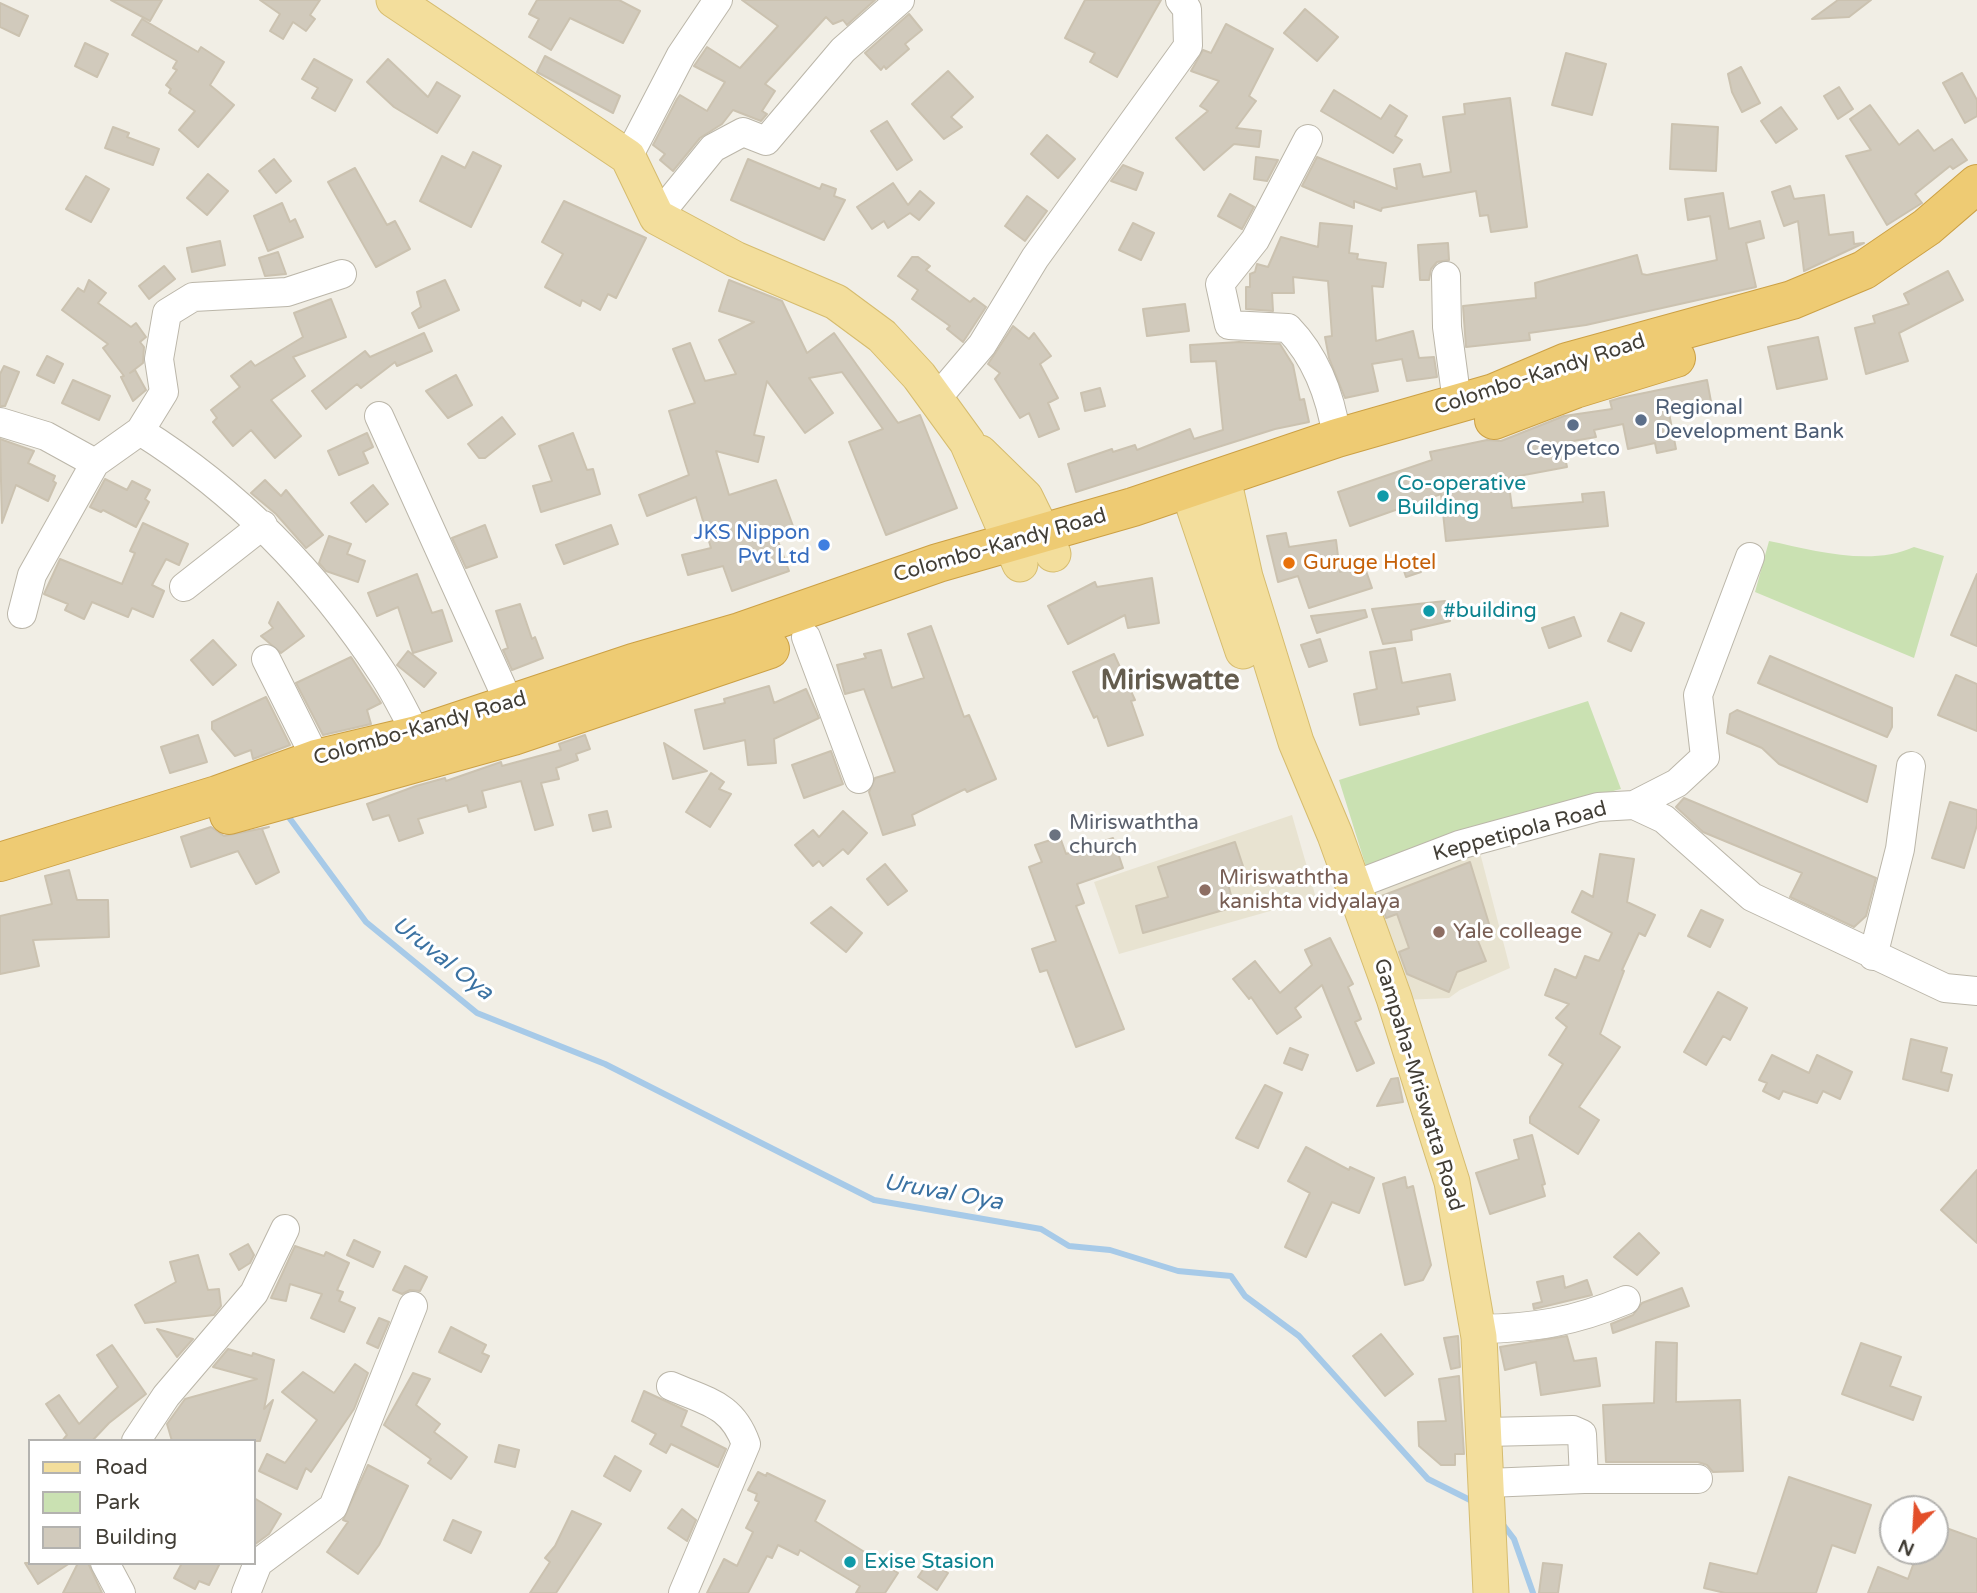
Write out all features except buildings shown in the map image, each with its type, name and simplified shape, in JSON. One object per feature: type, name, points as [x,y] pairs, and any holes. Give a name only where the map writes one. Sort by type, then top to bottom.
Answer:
[{"type":"highway","name":"Colombo-Kandy Road","points":[[0,882],[328,786],[424,748],[510,705],[775,620],[908,572],[1032,548],[1209,496],[1345,463],[1495,420],[1571,376],[1791,300],[1864,270],[1927,227],[1977,184]]},
{"type":"highway","name":"Colombo-Kandy Road","points":[[1209,496],[1337,438],[1457,402],[1571,376],[1855,303],[1941,246],[1977,215]]},
{"type":"highway","name":"Colombo-Kandy Road","points":[[0,862],[217,795],[316,759],[424,748],[806,637],[988,572],[1032,548]]},
{"type":"main road","points":[[394,0],[628,157],[657,216],[735,259],[811,290],[857,314],[901,354],[937,398],[1032,548]]},
{"type":"main road","name":"Gampaha-Mriswatta Road","points":[[1209,496],[1245,577],[1296,742],[1335,835],[1394,998],[1452,1182],[1478,1329],[1486,1432],[1491,1593]]},
{"type":"street","points":[[628,157],[681,55],[718,0]]},
{"type":"street","points":[[657,216],[713,148],[743,132],[766,141],[843,50],[900,0]]},
{"type":"street","points":[[937,398],[982,345],[1035,258],[1188,46],[1187,9],[1180,0]]},
{"type":"street","points":[[1308,139],[1255,240],[1220,284],[1229,325],[1287,328],[1303,344],[1332,406],[1337,438]]},
{"type":"street","points":[[22,614],[32,575],[95,463],[140,431],[163,392],[159,359],[167,313],[193,297],[288,292],[342,274]]},
{"type":"street","points":[[1446,276],[1447,327],[1457,402]]},
{"type":"street","points":[[379,416],[510,705]]},
{"type":"street","points":[[0,422],[46,436],[95,463]]},
{"type":"street","points":[[140,431],[182,457],[263,525],[329,598],[384,676],[424,748]]},
{"type":"street","points":[[184,587],[263,525]]},
{"type":"street","points":[[1634,805],[1678,783],[1705,757],[1698,695],[1750,557]]},
{"type":"street","points":[[806,637],[859,779]]},
{"type":"street","points":[[266,659],[316,759]]},
{"type":"street","points":[[1873,956],[1900,849],[1911,766]]},
{"type":"street","name":"Keppetipola Road","points":[[1352,886],[1459,845],[1598,807],[1634,805],[1664,820],[1752,897],[1945,988],[1977,991]]},
{"type":"street","points":[[137,1439],[166,1396],[254,1293],[285,1229]]},
{"type":"street","points":[[1478,1329],[1524,1328],[1581,1318],[1626,1300]]},
{"type":"street","points":[[246,1593],[258,1563],[333,1507],[413,1306]]},
{"type":"street","points":[[671,1387],[721,1408],[739,1423],[746,1444],[683,1593]]},
{"type":"street","points":[[1486,1432],[1573,1430],[1582,1434],[1584,1479]]},
{"type":"street","points":[[1488,1483],[1584,1479],[1698,1479]]},
{"type":"street","points":[[106,1565],[121,1593]]},
{"type":"shaded area","name":"Miriswaththa kanishta vidyalaya","points":[[1292,815],[1316,898],[1119,954],[1094,882]]},
{"type":"shaded area","name":"Yale colleage","points":[[1479,849],[1510,968],[1460,990],[1449,998],[1403,1000],[1364,896]]},
{"type":"green space","points":[[1769,541],[1842,555],[1879,556],[1914,547],[1944,556],[1914,658],[1755,592]]},
{"type":"green space","points":[[1588,701],[1621,789],[1484,824],[1367,870],[1339,780]]},
{"type":"waterway","name":"Uruval Oya","points":[[285,812],[366,922],[477,1013],[605,1064],[874,1200],[1041,1229],[1069,1246],[1110,1250],[1178,1271],[1231,1276],[1245,1296],[1299,1336],[1428,1479],[1476,1503]]},
{"type":"waterway","name":"Uruval Oya","points":[[1501,1522],[1514,1539],[1533,1593]]},
{"type":"place","name":"Regional Development Bank","points":[[1641,420]]},
{"type":"place","name":"Ceypetco","points":[[1573,425]]},
{"type":"place","name":"Co-operative Building","points":[[1383,496]]},
{"type":"place","name":"JKS Nippon Pvt Ltd","points":[[824,545]]},
{"type":"place","name":"Guruge Hotel","points":[[1289,563]]},
{"type":"place","name":"#building","points":[[1429,611]]},
{"type":"place","name":"Miriswaththa church","points":[[1055,835]]},
{"type":"place","name":"Miriswaththa kanishta vidyalaya","points":[[1205,890]]},
{"type":"place","name":"Yale colleage","points":[[1439,932]]},
{"type":"place","name":"Exise Stasion","points":[[850,1562]]},
{"type":"district","name":"Miriswatte","points":[[1170,682]]}]
